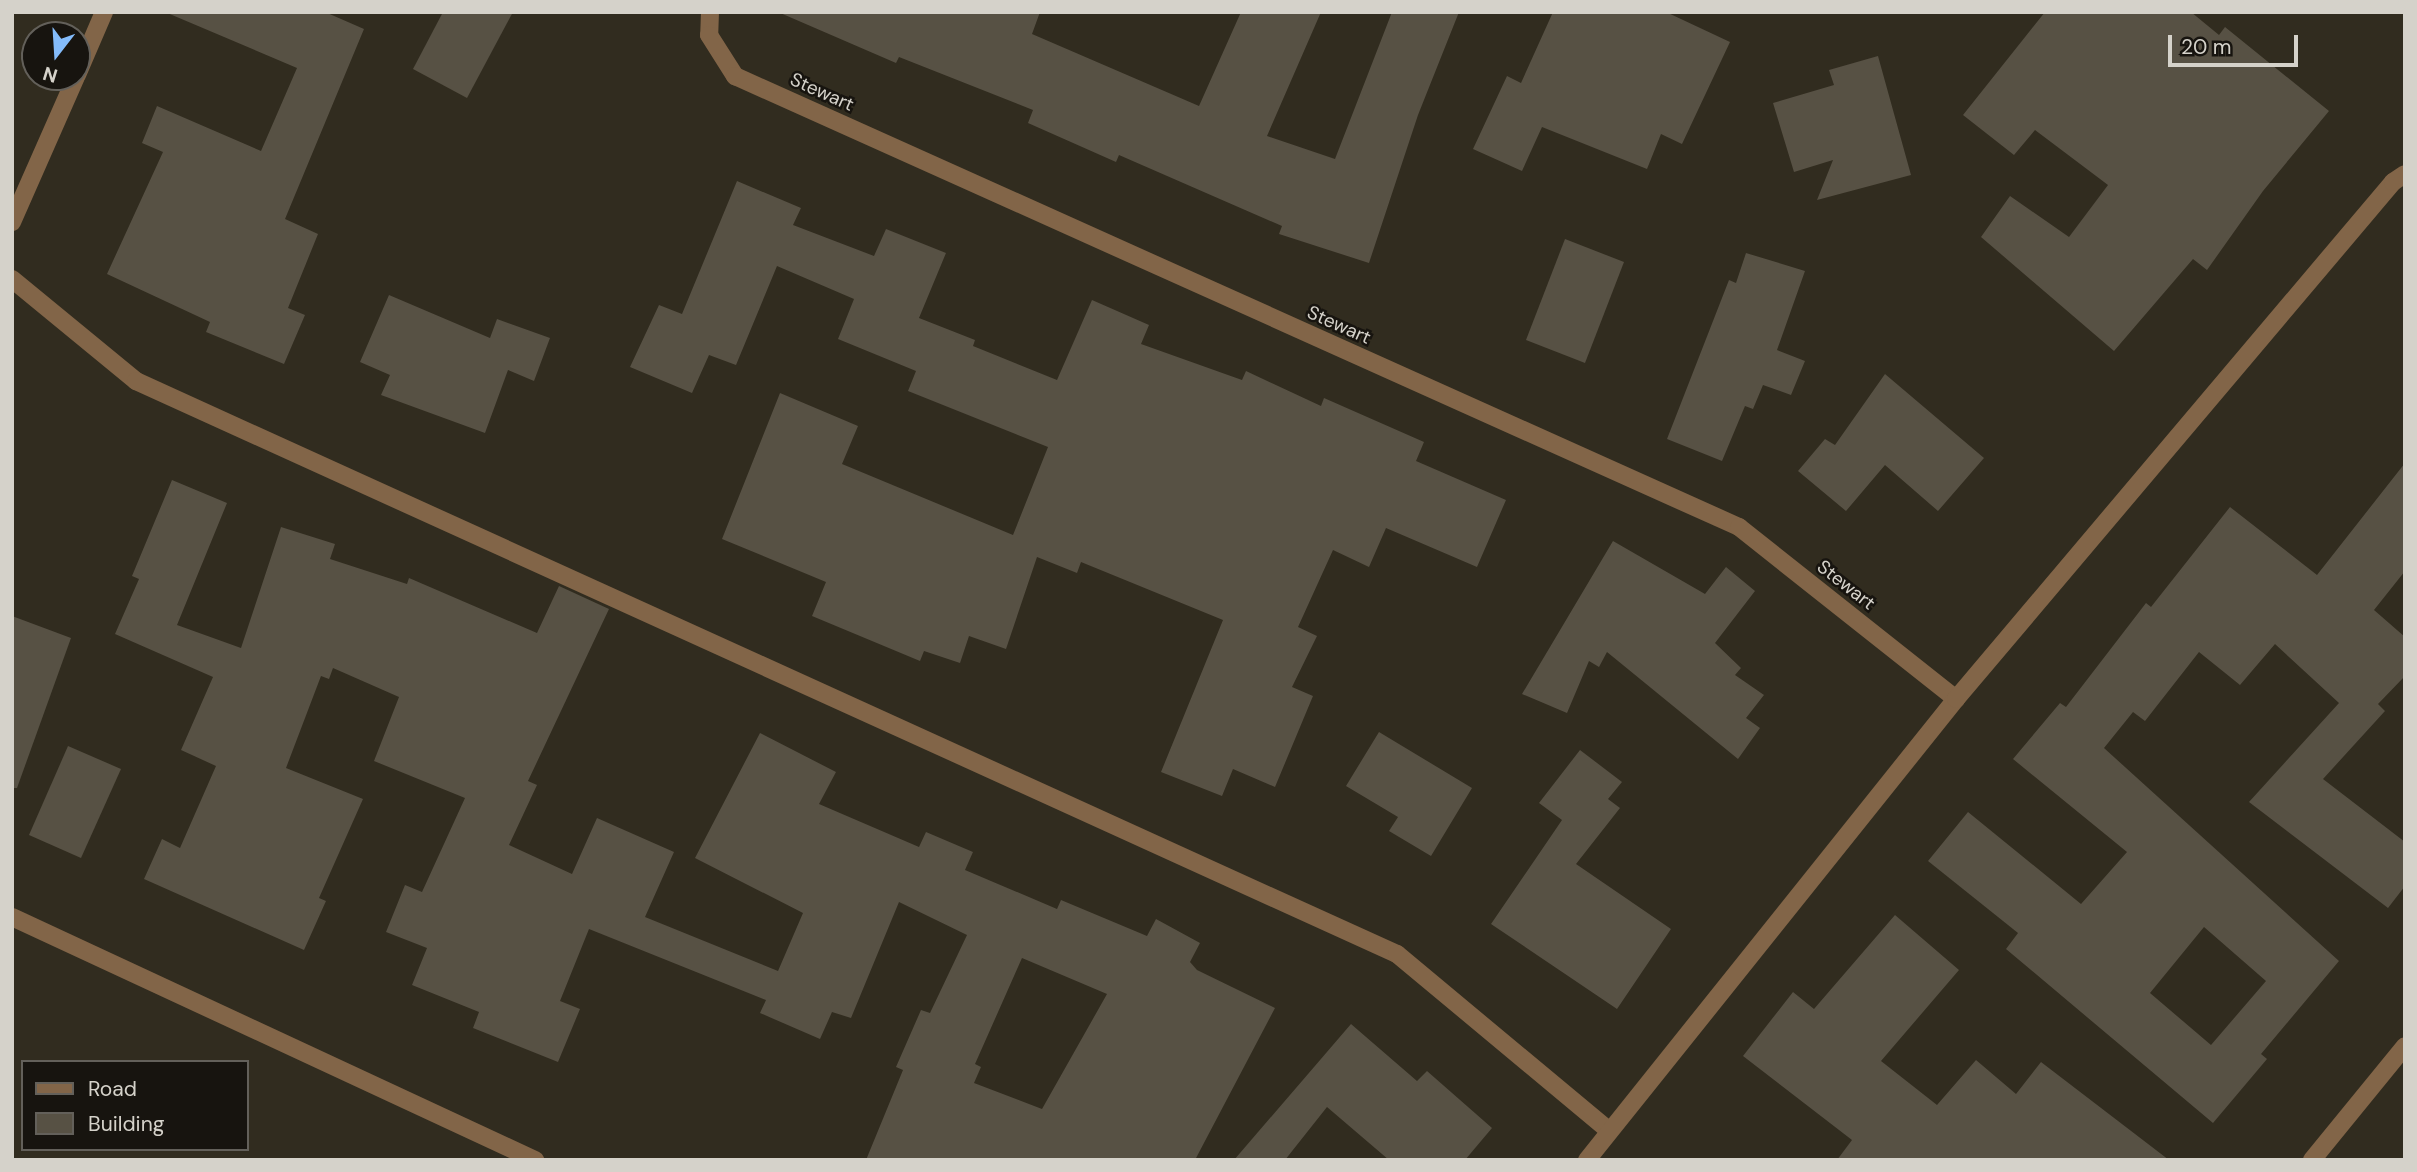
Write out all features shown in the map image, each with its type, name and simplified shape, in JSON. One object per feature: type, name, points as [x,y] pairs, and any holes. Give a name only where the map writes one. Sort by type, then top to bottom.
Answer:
[{"type":"street","points":[[91,42],[104,12]]},
{"type":"street","name":"Stewart","points":[[710,12],[709,35],[735,76],[1739,527],[1956,699]]},
{"type":"street","points":[[12,222],[69,91]]},
{"type":"street","points":[[1587,1160],[1608,1130],[1956,699],[2393,182],[2405,174]]},
{"type":"street","points":[[12,279],[136,382],[1397,954],[1608,1130]]},
{"type":"street","points":[[12,917],[535,1160]]},
{"type":"street","points":[[2312,1160],[2405,1046]]},
{"type":"building","points":[[165,12],[325,12],[364,29],[285,219],[318,234],[288,308],[305,315],[284,364],[206,332],[210,322],[107,274],[163,152],[142,143],[157,106],[261,151],[297,68]]},
{"type":"building","points":[[443,12],[513,12],[467,98],[413,69]]},
{"type":"building","points":[[778,12],[1040,12],[1032,34],[1199,106],[1241,12],[1321,12],[1267,136],[1335,159],[1392,12],[1459,12],[1418,115],[1369,263],[1279,234],[1282,226],[1119,155],[1116,162],[1028,123],[1033,110],[899,57],[896,63]]},
{"type":"building","points":[[1553,12],[1666,12],[1730,42],[1682,144],[1661,134],[1647,169],[1542,127],[1522,171],[1473,149],[1507,76],[1521,83]]},
{"type":"building","points":[[2045,12],[2191,12],[2219,35],[2225,27],[2329,111],[2263,191],[2207,270],[2193,259],[2114,351],[1981,237],[2010,196],[2069,237],[2108,185],[2035,130],[2014,155],[1963,115]]},
{"type":"building","points":[[1878,56],[1911,175],[1817,200],[1833,160],[1794,172],[1773,103],[1834,85],[1829,70]]},
{"type":"building","points":[[737,181],[801,208],[793,225],[874,256],[886,229],[946,253],[919,318],[975,340],[973,346],[1057,380],[1092,300],[1149,325],[1141,344],[1242,380],[1246,371],[1321,406],[1324,398],[1424,442],[1416,461],[1506,500],[1477,567],[1386,528],[1369,567],[1333,550],[1298,627],[1317,636],[1292,687],[1313,696],[1275,787],[1233,769],[1222,796],[1161,772],[1223,620],[1081,562],[1077,573],[1037,557],[1006,649],[969,636],[960,663],[924,651],[920,661],[812,616],[826,582],[722,539],[780,393],[858,426],[842,464],[1013,535],[1048,447],[908,391],[916,371],[838,339],[854,299],[777,266],[736,365],[709,355],[692,393],[630,367],[659,305],[682,314]]},
{"type":"building","points":[[1565,239],[1624,262],[1585,363],[1526,340]]},
{"type":"building","points":[[1746,253],[1805,271],[1777,350],[1805,361],[1791,395],[1763,385],[1753,409],[1745,406],[1722,461],[1667,439],[1729,280],[1736,283]]},
{"type":"building","points":[[389,295],[490,338],[497,319],[550,338],[534,381],[508,370],[485,433],[381,395],[390,375],[360,362]]},
{"type":"building","points":[[1885,374],[1984,458],[1938,511],[1885,465],[1846,511],[1798,471],[1825,439],[1835,445]]},
{"type":"building","points":[[2405,463],[2405,571],[2374,610],[2405,637],[2405,676],[2378,704],[2385,711],[2323,779],[2405,842],[2405,886],[2388,908],[2249,802],[2339,703],[2275,644],[2240,685],[2199,652],[2145,721],[2133,712],[2104,748],[2339,961],[2261,1054],[2267,1059],[2213,1123],[2006,949],[2018,933],[1928,861],[1968,812],[2081,904],[2127,852],[2013,759],[2060,703],[2066,707],[2146,603],[2151,607],[2230,507],[2317,575]],"holes":[[[2204,927],[2266,981],[2211,1045],[2150,993]]]},
{"type":"building","points":[[172,480],[227,503],[177,625],[241,648],[281,527],[335,544],[330,559],[407,584],[409,578],[537,633],[559,586],[609,609],[528,781],[537,785],[509,845],[572,874],[597,818],[674,852],[645,917],[778,971],[803,913],[695,858],[760,733],[836,772],[819,804],[919,847],[926,832],[973,852],[965,870],[1057,909],[1061,900],[1147,936],[1156,919],[1200,943],[1190,962],[1197,970],[1275,1008],[1195,1160],[866,1160],[903,1070],[896,1067],[921,1010],[930,1013],[967,935],[899,902],[851,1018],[832,1012],[820,1039],[760,1013],[766,1000],[589,929],[560,1001],[580,1009],[558,1062],[473,1028],[479,1012],[412,985],[427,948],[386,932],[405,885],[422,892],[465,798],[374,761],[399,697],[333,668],[329,679],[321,676],[286,768],[363,799],[319,898],[326,901],[304,950],[144,879],[162,839],[180,848],[216,766],[181,750],[213,677],[115,634],[139,579],[132,576]],"holes":[[[1022,958],[1107,994],[1042,1109],[974,1083],[981,1067],[975,1064]]]},
{"type":"building","points":[[1613,541],[1705,594],[1726,567],[1755,591],[1715,643],[1741,668],[1735,675],[1764,695],[1746,718],[1760,728],[1738,759],[1607,652],[1599,667],[1589,661],[1567,713],[1522,694]]},
{"type":"building","points":[[12,616],[71,638],[17,788],[12,788]]},
{"type":"building","points":[[1379,732],[1472,788],[1431,856],[1389,831],[1398,817],[1346,786]]},
{"type":"building","points":[[68,746],[121,769],[81,858],[29,835]]},
{"type":"building","points":[[1580,750],[1622,782],[1608,799],[1620,808],[1576,864],[1671,929],[1617,1009],[1491,924],[1562,820],[1539,803]]},
{"type":"building","points":[[1895,915],[1959,970],[1881,1061],[1937,1105],[1976,1060],[2016,1094],[2041,1062],[2169,1160],[1837,1160],[1852,1140],[1743,1056],[1793,992],[1814,1009]]},
{"type":"building","points":[[1351,1024],[1417,1081],[1427,1071],[1492,1128],[1465,1160],[1389,1160],[1327,1107],[1285,1160],[1234,1160]]}]
